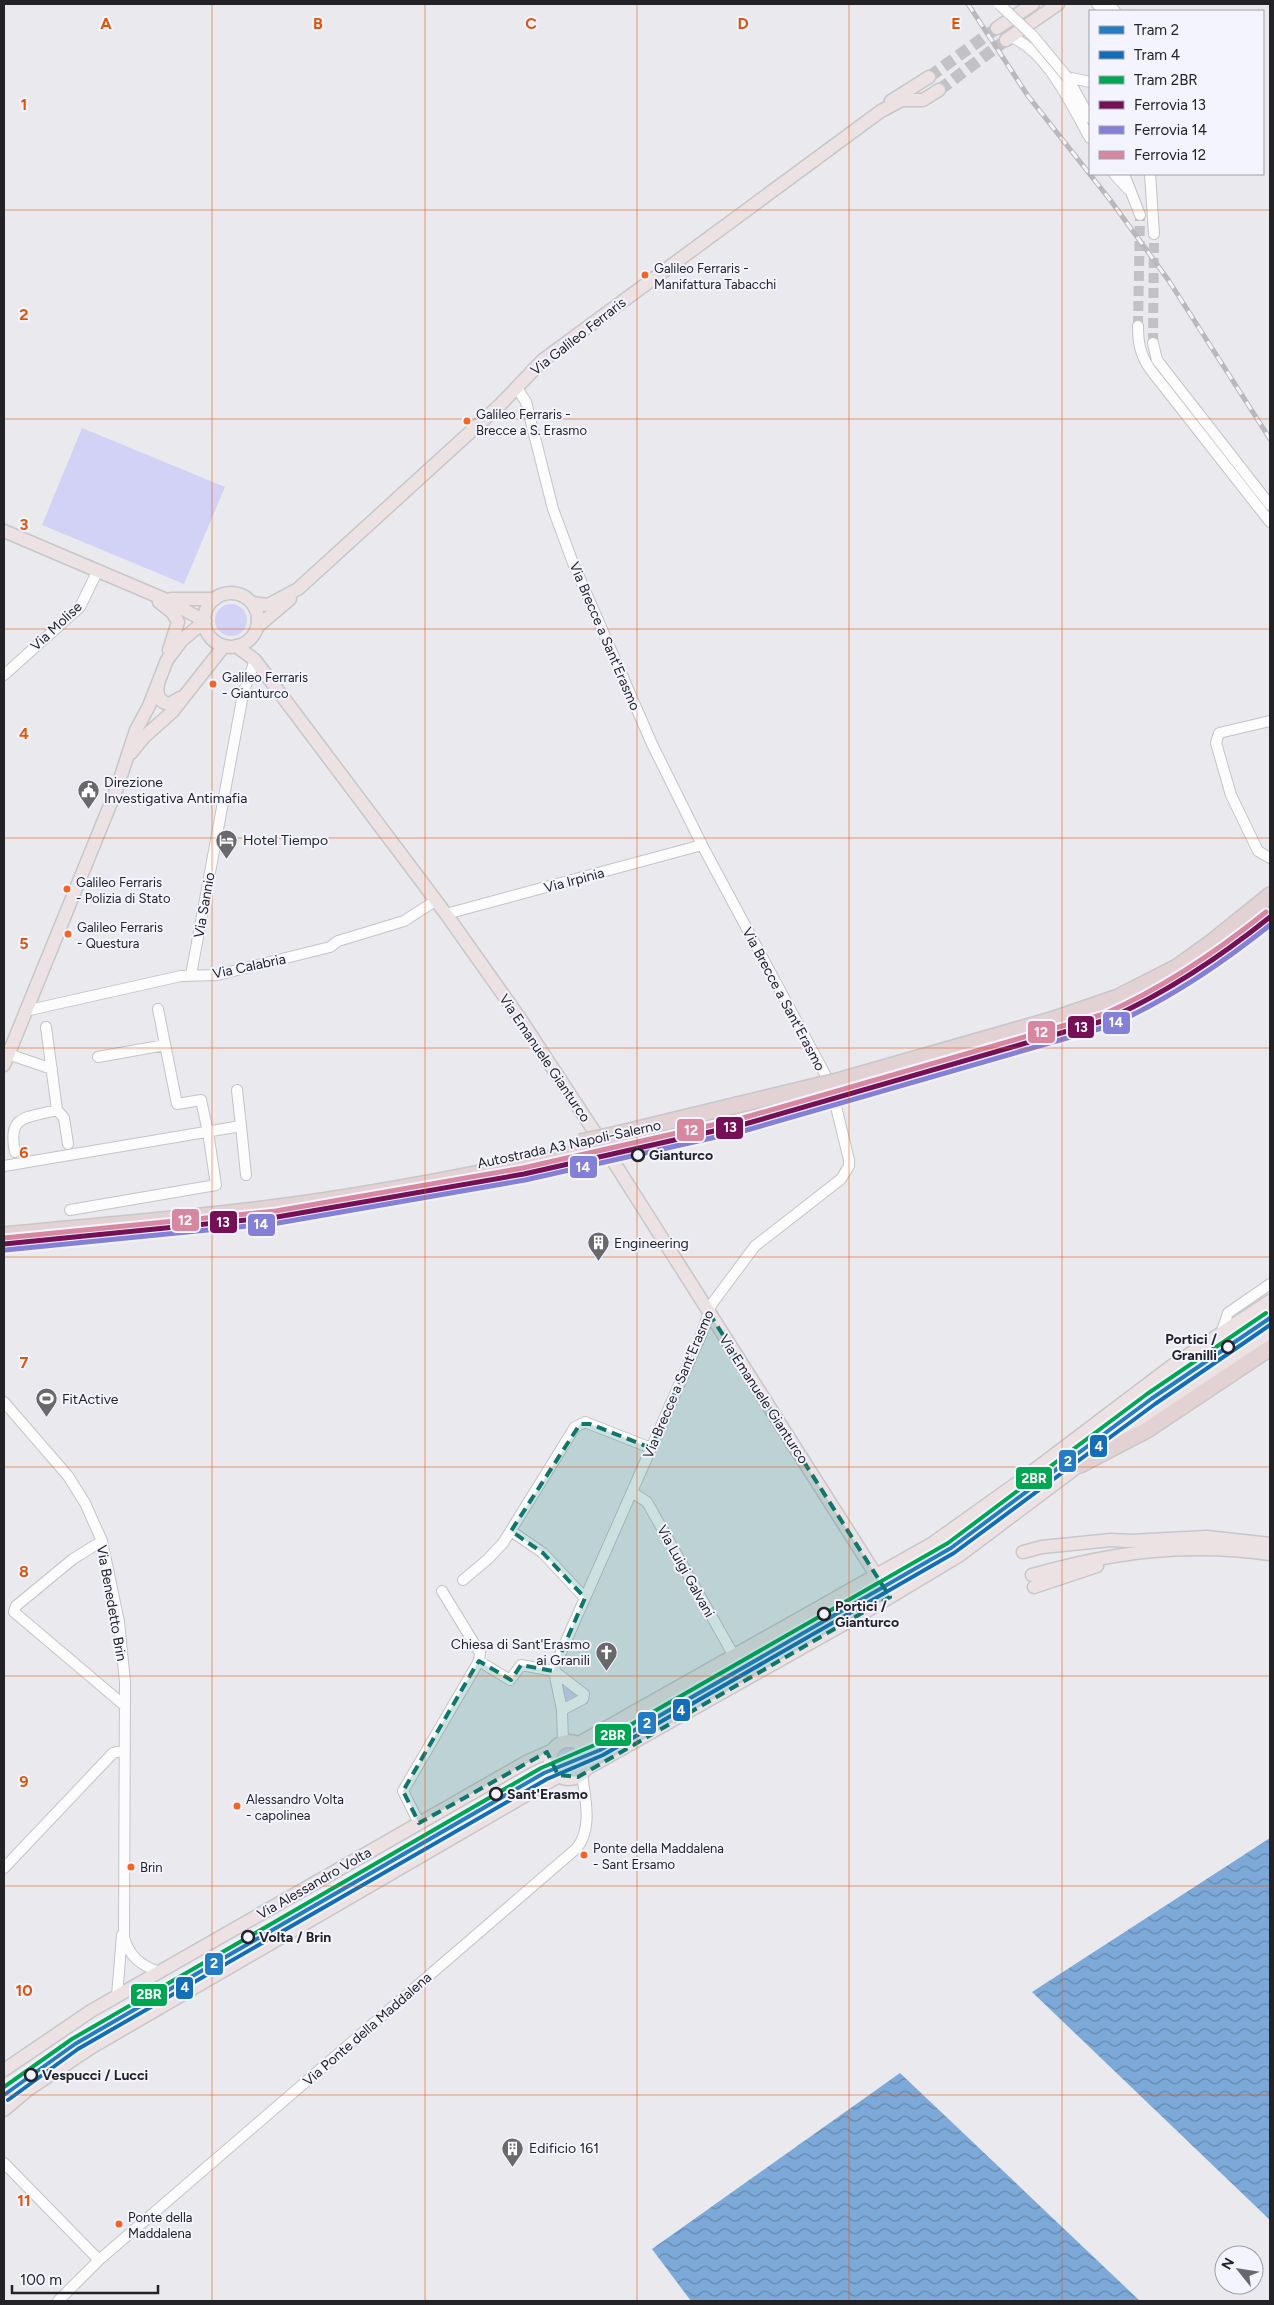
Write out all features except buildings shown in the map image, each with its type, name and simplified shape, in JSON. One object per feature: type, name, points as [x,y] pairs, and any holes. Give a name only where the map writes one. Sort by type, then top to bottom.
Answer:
[{"type":"highway","name":"Autostrada A3 Napoli-Salerno","points":[[828,1088],[1051,1020],[1118,997],[1177,966],[1214,941],[1270,895]]},
{"type":"highway","name":"Autostrada A3 Napoli-Salerno","points":[[4,1235],[246,1211],[446,1180],[828,1088],[1072,1023],[1122,1006],[1182,974],[1270,906]]},
{"type":"highway","name":"Autostrada A3 Napoli-Salerno","points":[[4,1226],[236,1204],[322,1192],[583,1147]]},
{"type":"highway","points":[[1080,1465],[1147,1430],[1270,1348]]},
{"type":"main road","points":[[999,27],[1033,4]]},
{"type":"main road","points":[[1009,39],[1058,4]]},
{"type":"main road","name":"Via Galileo Ferraris","points":[[254,633],[285,605],[298,589],[502,404],[545,358],[880,111],[904,91],[929,77]]},
{"type":"main road","name":"Via Galileo Ferraris","points":[[880,111],[902,100],[923,100],[938,90]]},
{"type":"main road","points":[[4,531],[164,599],[205,621]]},
{"type":"main road","points":[[6,1060],[117,788],[136,730],[167,660],[178,626],[176,617],[163,605],[134,586]]},
{"type":"main road","name":"Via Galileo Ferraris","points":[[252,603],[268,605],[298,589]]},
{"type":"main road","points":[[158,682],[157,694],[161,701],[166,704],[177,701],[230,646],[254,633],[257,614],[252,603],[242,596],[234,594],[222,595],[215,599],[207,609],[205,621],[210,636],[230,646]]},
{"type":"main road","points":[[164,599],[215,599]]},
{"type":"main road","points":[[167,660],[182,640],[205,621]]},
{"type":"main road","name":"Via Emanuele Gianturco","points":[[254,633],[255,660]]},
{"type":"main road","name":"Via Emanuele Gianturco","points":[[230,646],[255,660],[446,914],[519,1017],[890,1597]]},
{"type":"main road","points":[[127,759],[144,737],[172,712],[188,691]]},
{"type":"main road","points":[[559,1776],[551,1764],[553,1750],[563,1742],[579,1743],[955,1528],[1132,1394],[1270,1301]]},
{"type":"main road","points":[[4,2110],[29,2090],[92,2047],[559,1776],[573,1779],[960,1555],[1156,1408],[1270,1332]]},
{"type":"main road","points":[[1131,1547],[1033,1581],[1067,1565],[1131,1547],[1207,1538],[1270,1544]]},
{"type":"main road","points":[[1131,1547],[1084,1542],[1025,1555],[1068,1550],[1131,1547],[1200,1548],[1270,1554]]},
{"type":"main road","points":[[1067,1565],[1062,1557],[1068,1550]]},
{"type":"main road","points":[[579,1743],[588,1756],[584,1771]]},
{"type":"main road","name":"Via Alessandro Volta","points":[[4,2070],[64,2027],[116,1996],[419,1822],[528,1761],[553,1750]]},
{"type":"street","points":[[999,4],[1033,36],[1067,78],[1089,116]]},
{"type":"street","points":[[999,27],[1006,4]]},
{"type":"street","points":[[1009,39],[1023,42],[1038,55],[1089,136]]},
{"type":"street","points":[[1067,78],[1089,82]]},
{"type":"street","points":[[1115,175],[1134,196]]},
{"type":"street","points":[[1124,175],[1140,215]]},
{"type":"street","points":[[1144,175],[1151,194]]},
{"type":"street","points":[[1150,175],[1154,234]]},
{"type":"street","points":[[1138,326],[1141,355],[1150,369],[1270,522]]},
{"type":"street","points":[[1153,344],[1157,360],[1270,505]]},
{"type":"street","name":"Via Brecce a Sant'Erasmo","points":[[517,388],[526,402],[553,509],[573,563],[652,744],[702,845],[826,1076],[841,1123],[849,1160],[849,1166],[841,1179],[755,1246],[711,1305],[554,1671]]},
{"type":"street","name":"Via Molise","points":[[4,674],[80,607],[98,570]]},
{"type":"street","name":"Via Sannio","points":[[192,975],[243,694],[255,660]]},
{"type":"street","points":[[1270,722],[1219,733],[1216,743],[1235,803],[1258,851],[1270,858]]},
{"type":"street","name":"Via Irpinia","points":[[446,914],[702,845]]},
{"type":"street","name":"Via Calabria","points":[[25,1011],[192,975],[216,975],[330,947],[339,941],[404,921],[435,901]]},
{"type":"street","points":[[70,1210],[216,1186],[201,1100],[177,1104],[158,1009]]},
{"type":"street","points":[[46,1027],[57,1110],[64,1118],[68,1144]]},
{"type":"street","points":[[98,1057],[165,1045]]},
{"type":"street","points":[[6,1060],[52,1070]]},
{"type":"street","points":[[237,1090],[246,1175]]},
{"type":"street","points":[[15,1152],[11,1135],[15,1125],[26,1118],[57,1110]]},
{"type":"street","points":[[4,1166],[241,1126]]},
{"type":"street","points":[[1221,1334],[1228,1312],[1270,1284]]},
{"type":"street","name":"Via Benedetto Brin","points":[[4,1402],[68,1476],[85,1503],[102,1540],[121,1638],[126,1750],[123,1926],[116,1996]]},
{"type":"street","points":[[463,1580],[497,1550],[580,1424],[590,1424],[651,1448]]},
{"type":"street","name":"Via Luigi Galvani","points":[[632,1492],[648,1502],[734,1656]]},
{"type":"street","points":[[511,1530],[543,1553],[585,1598]]},
{"type":"street","points":[[102,1540],[73,1559],[16,1606],[14,1610],[17,1616],[125,1706]]},
{"type":"street","points":[[419,1822],[403,1791],[480,1661],[480,1653],[442,1591]]},
{"type":"street","points":[[480,1661],[510,1680],[522,1665],[554,1671],[585,1696],[562,1710]]},
{"type":"street","points":[[554,1671],[562,1710],[563,1742]]},
{"type":"street","points":[[4,1868],[114,1753],[126,1750]]},
{"type":"street","name":"Via Ponte della Maddalena","points":[[58,2301],[99,2260],[577,1848],[583,1840],[586,1826],[587,1806],[584,1771]]},
{"type":"street","name":"Via Benedetto Brin","points":[[123,1926],[126,1946],[132,1956],[140,1963],[159,1972]]},
{"type":"street","points":[[4,2163],[99,2260]]},
{"type":"highlighted area","points":[[709,1313],[890,1597],[578,1777],[558,1775],[547,1752],[419,1823],[403,1791],[475,1667],[479,1661],[511,1680],[521,1665],[553,1671],[585,1598],[543,1553],[511,1531],[580,1424],[590,1424],[651,1448]]},
{"type":"shaded area","points":[[82,428],[225,487],[184,584],[42,525]]},
{"type":"shaded area","points":[[231,604],[243,608],[247,620],[243,632],[231,636],[219,632],[215,620],[219,608]]},
{"type":"shaded area","points":[[561,1684],[577,1695],[564,1702]]},
{"type":"shaded area","points":[[565,1747],[573,1747],[578,1750],[557,1758]]},
{"type":"water","points":[[1270,1838],[1270,2220],[1032,1992]]},
{"type":"water","points":[[900,2073],[1140,2301],[691,2301],[652,2249]]},
{"type":"tunnel","points":[[929,77],[997,28]]},
{"type":"tunnel","points":[[939,90],[1006,40]]},
{"type":"tunnel","points":[[1138,326],[1140,215]]},
{"type":"tunnel","points":[[1153,343],[1154,234]]},
{"type":"railway","points":[[968,4],[1028,96],[1089,173]]},
{"type":"railway","points":[[1090,175],[1169,281],[1270,439]]},
{"type":"tram line","name":"2BR","points":[[4,2087],[72,2039],[541,1768],[597,1744],[948,1543],[1147,1394],[1266,1313]]},
{"type":"tram line","name":"2","points":[[4,2095],[75,2044],[544,1773],[600,1750],[951,1548],[1151,1399],[1270,1318]]},
{"type":"tram line","name":"4","points":[[8,2100],[78,2049],[547,1779],[603,1755],[954,1553],[1155,1404],[1270,1325]]},
{"type":"rail line","name":"12","points":[[4,1238],[276,1211],[523,1168],[743,1118],[1104,1014],[1147,993],[1188,969],[1266,912]]},
{"type":"rail line","name":"13","points":[[4,1244],[277,1217],[524,1174],[745,1124],[1106,1020],[1128,1010],[1191,974],[1231,947],[1270,917]]},
{"type":"rail line","name":"14","points":[[5,1250],[278,1223],[525,1180],[747,1130],[1109,1026],[1152,1005],[1193,981],[1270,925]]},
{"type":"place","name":"Galileo Ferraris - Manifattura Tabacchi","points":[[645,275]]},
{"type":"place","name":"Galileo Ferraris - Brecce a S. Erasmo","points":[[467,421]]},
{"type":"place","name":"Galileo Ferraris - Gianturco","points":[[213,684]]},
{"type":"place","name":"Direzione Investigativa Antimafia","points":[[88,809]]},
{"type":"place","name":"Hotel Tiempo","points":[[227,859]]},
{"type":"place","name":"Galileo Ferraris - Polizia di Stato","points":[[67,889]]},
{"type":"place","name":"Galileo Ferraris - Questura","points":[[68,934]]},
{"type":"place","name":"Gianturco","points":[[638,1155]]},
{"type":"place","name":"Engineering","points":[[598,1262]]},
{"type":"place","name":"Portici / Granilli","points":[[1228,1347]]},
{"type":"place","name":"FitActive","points":[[46,1418]]},
{"type":"place","name":"Portici / Gianturco","points":[[824,1614]]},
{"type":"place","name":"Chiesa di Sant'Erasmo ai Granili","points":[[606,1671]]},
{"type":"place","name":"Sant'Erasmo","points":[[496,1794]]},
{"type":"place","name":"Alessandro Volta - capolinea","points":[[237,1806]]},
{"type":"place","name":"Ponte della Maddalena - Sant Ersamo","points":[[584,1855]]},
{"type":"place","name":"Brin","points":[[131,1867]]},
{"type":"place","name":"Volta / Brin","points":[[248,1937]]},
{"type":"place","name":"Vespucci / Lucci","points":[[31,2075]]},
{"type":"place","name":"Edificio 161","points":[[513,2167]]},
{"type":"place","name":"Ponte della Maddalena","points":[[119,2224]]}]
